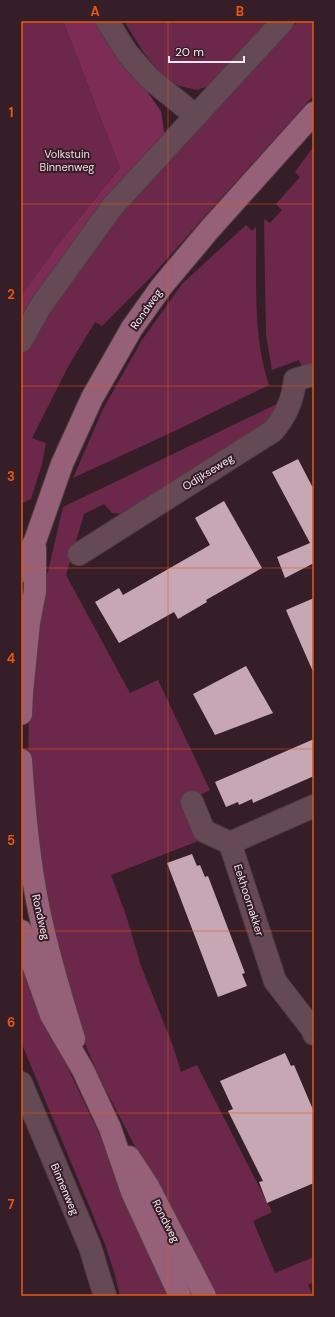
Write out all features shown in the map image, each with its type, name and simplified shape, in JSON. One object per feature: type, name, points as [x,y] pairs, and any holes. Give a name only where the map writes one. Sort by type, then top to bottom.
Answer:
[{"type":"main road","name":"Rondweg","points":[[21,572],[35,541],[62,464],[77,431],[107,371],[132,328],[162,286],[209,230],[314,113]]},
{"type":"main road","name":"Rondweg","points":[[21,714],[29,623],[35,591],[35,541]]},
{"type":"main road","name":"Rondweg","points":[[21,760],[30,859],[37,901],[52,966],[83,1070]]},
{"type":"main road","name":"Rondweg","points":[[21,931],[51,1015],[83,1070],[110,1128],[132,1192],[180,1296]]},
{"type":"main road","name":"Rondweg","points":[[110,1128],[148,1186],[204,1296]]},
{"type":"street","points":[[107,21],[127,53],[149,78],[196,116]]},
{"type":"street","points":[[21,341],[40,307],[112,207],[283,21]]},
{"type":"street","name":"Odijkseweg","points":[[79,554],[273,431],[280,422],[294,395],[295,380],[314,374]]},
{"type":"street","points":[[192,802],[204,831],[230,843],[314,806]]},
{"type":"street","name":"Eekhoornakker","points":[[230,843],[276,981],[312,1029],[314,1034]]},
{"type":"street","name":"Binnenweg","points":[[21,1083],[90,1247],[105,1296]]},
{"type":"green space","name":"Volkstuin Binnenweg","points":[[21,21],[63,21],[120,168],[55,248],[21,297]]},
{"type":"green space","points":[[124,21],[278,21],[223,81],[197,90],[179,86],[160,73],[142,50]]},
{"type":"green space","points":[[298,21],[314,21],[314,95],[152,276],[102,326],[95,322],[69,365],[32,438],[46,443],[42,464],[31,499],[21,504],[21,351],[114,218]]},
{"type":"green space","points":[[314,146],[314,368],[303,370],[299,360],[272,370],[266,335],[264,219],[270,223],[282,210],[276,204],[300,177],[295,172]]},
{"type":"green space","points":[[246,225],[252,231],[256,227],[256,307],[260,347],[269,385],[73,478],[103,409],[142,340],[182,284]]},
{"type":"green space","points":[[281,402],[272,421],[125,514],[112,513],[104,504],[84,514],[66,575],[130,693],[158,680],[210,790],[183,804],[201,840],[111,875],[126,915],[141,966],[173,1046],[181,1072],[197,1065],[272,1212],[253,1221],[275,1273],[314,1257],[314,1282],[308,1285],[313,1296],[213,1296],[102,1083],[81,1035],[43,893],[28,761],[32,661],[46,580],[63,507]]},
{"type":"green space","points":[[21,954],[43,1016],[104,1144],[172,1296],[120,1296],[105,1244],[21,1042]]},
{"type":"shaded area","points":[[63,21],[96,21],[120,62],[143,86],[161,111],[165,138],[54,269],[21,325],[21,297],[55,248],[120,168]]},
{"type":"building","points":[[298,459],[314,490],[314,563],[285,578],[277,557],[310,543],[272,472]]},
{"type":"building","points":[[224,501],[262,568],[206,600],[207,602],[178,619],[174,612],[119,643],[95,602],[119,588],[123,595],[210,545],[195,518]]},
{"type":"building","points":[[314,598],[314,674],[286,610]]},
{"type":"building","points":[[246,666],[273,713],[215,735],[193,694]]},
{"type":"building","points":[[314,739],[314,776],[253,803],[252,799],[239,805],[238,802],[226,807],[215,782]]},
{"type":"building","points":[[192,854],[197,866],[200,865],[205,877],[208,876],[245,973],[242,974],[247,986],[218,997],[167,863]]},
{"type":"building","points":[[285,1053],[291,1066],[294,1065],[314,1112],[314,1183],[267,1203],[259,1182],[263,1181],[228,1111],[233,1109],[220,1081]]}]
